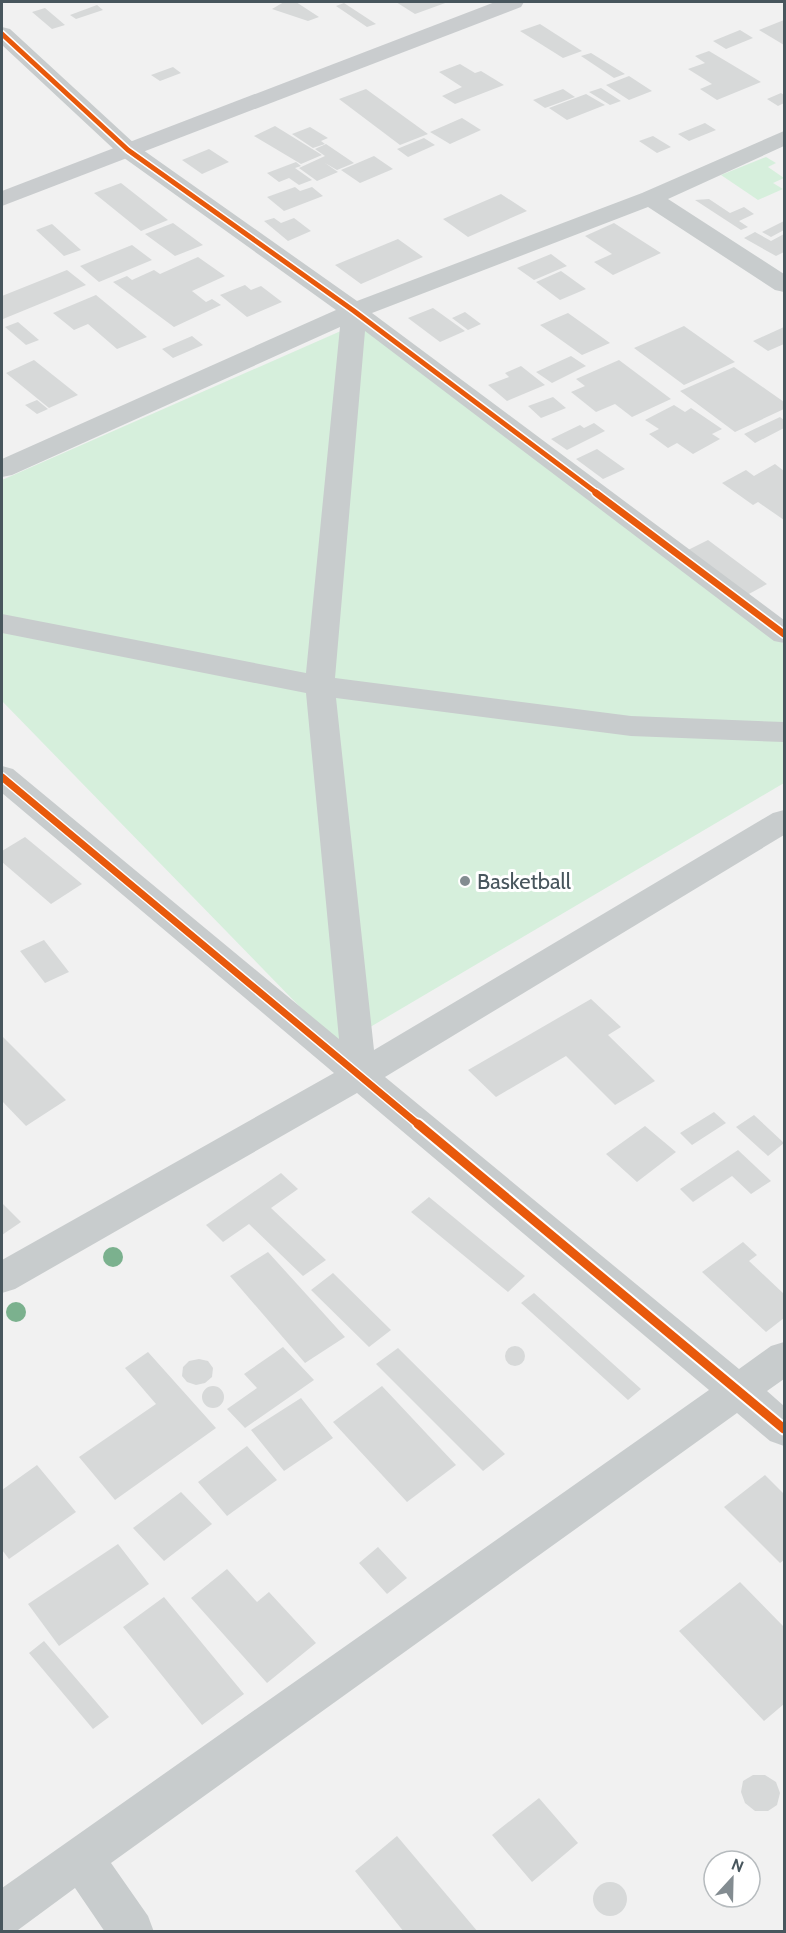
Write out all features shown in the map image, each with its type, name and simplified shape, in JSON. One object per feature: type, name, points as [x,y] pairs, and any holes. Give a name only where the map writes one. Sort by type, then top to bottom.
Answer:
[{"type":"street","points":[[2,199],[513,2]]},
{"type":"street","points":[[2,34],[128,150],[354,310],[784,634]]},
{"type":"street","points":[[2,469],[354,310],[650,198],[784,138]]},
{"type":"street","points":[[650,198],[784,285]]},
{"type":"street","points":[[354,310],[320,686],[360,1076]]},
{"type":"street","points":[[2,623],[320,686],[631,726],[784,732]]},
{"type":"street","points":[[3,779],[784,1429]]},
{"type":"street","points":[[2,1278],[360,1076],[784,820]]},
{"type":"street","points":[[2,1914],[784,1358]]},
{"type":"street","points":[[80,1857],[132,1932]]},
{"type":"green space","points":[[766,157],[776,163],[768,167],[784,178],[773,183],[783,189],[758,200],[721,175]]},
{"type":"green space","points":[[359,323],[784,644],[784,783],[338,1046],[2,701],[2,480]]},
{"type":"building","points":[[284,2],[296,2],[319,17],[308,21],[272,9]]},
{"type":"building","points":[[396,2],[448,2],[415,14]]},
{"type":"building","points":[[344,3],[376,24],[367,27],[336,6]]},
{"type":"building","points":[[97,5],[103,10],[76,19],[70,15]]},
{"type":"building","points":[[45,8],[65,25],[52,29],[32,12]]},
{"type":"building","points":[[784,20],[784,45],[759,30]]},
{"type":"building","points":[[540,24],[582,51],[563,58],[520,31]]},
{"type":"building","points":[[740,30],[753,38],[726,49],[713,41]]},
{"type":"building","points":[[709,51],[761,82],[717,100],[700,89],[712,84],[688,69],[705,63],[695,56]]},
{"type":"building","points":[[591,53],[625,74],[614,78],[581,56]]},
{"type":"building","points":[[460,64],[475,73],[481,71],[504,85],[455,104],[442,96],[462,87],[439,72]]},
{"type":"building","points":[[173,67],[181,73],[160,81],[151,75]]},
{"type":"building","points":[[629,76],[652,91],[629,100],[606,85]]},
{"type":"building","points":[[601,88],[621,101],[610,105],[589,92]]},
{"type":"building","points":[[366,89],[428,134],[400,145],[339,99]]},
{"type":"building","points":[[563,89],[575,97],[545,108],[533,100]]},
{"type":"building","points":[[781,93],[784,95],[784,103],[778,106],[767,99]]},
{"type":"building","points":[[586,94],[605,105],[567,120],[549,108]]},
{"type":"building","points":[[462,118],[481,130],[450,144],[430,132]]},
{"type":"building","points":[[705,123],[716,130],[689,141],[678,134]]},
{"type":"building","points":[[275,126],[322,155],[301,164],[254,136]]},
{"type":"building","points":[[310,127],[328,138],[321,141],[325,144],[313,148],[292,134]]},
{"type":"building","points":[[653,136],[671,147],[657,153],[639,141]]},
{"type":"building","points":[[424,138],[435,145],[408,157],[397,149]]},
{"type":"building","points":[[326,144],[354,163],[337,170],[325,163],[338,172],[317,181],[299,168],[325,156],[315,149]]},
{"type":"building","points":[[209,149],[229,162],[202,174],[182,160]]},
{"type":"building","points":[[374,156],[393,169],[360,183],[341,170]]},
{"type":"building","points":[[296,162],[301,166],[295,168],[312,180],[299,185],[289,178],[279,182],[267,173]]},
{"type":"building","points":[[121,183],[168,220],[141,231],[94,193]]},
{"type":"building","points":[[295,187],[300,191],[312,187],[323,196],[284,211],[267,197]]},
{"type":"building","points":[[501,194],[527,211],[468,237],[443,219]]},
{"type":"building","points":[[709,199],[730,213],[744,207],[754,214],[739,221],[748,227],[741,230],[695,200]]},
{"type":"building","points":[[274,218],[281,223],[294,218],[311,231],[288,241],[264,221]]},
{"type":"building","points":[[784,221],[784,230],[771,237],[762,232]]},
{"type":"building","points":[[173,223],[203,245],[175,256],[145,234]]},
{"type":"building","points":[[614,223],[661,253],[613,275],[594,262],[612,254],[585,236]]},
{"type":"building","points":[[52,224],[81,250],[64,256],[36,230]]},
{"type":"building","points":[[755,232],[771,241],[784,234],[784,252],[776,256],[744,238]]},
{"type":"building","points":[[398,239],[423,257],[361,284],[335,265]]},
{"type":"building","points":[[132,245],[152,260],[99,282],[80,266]]},
{"type":"building","points":[[551,254],[567,266],[534,280],[517,268]]},
{"type":"building","points":[[198,257],[225,276],[192,291],[206,302],[212,299],[221,305],[174,327],[113,282],[127,276],[132,280],[154,270],[160,274]]},
{"type":"building","points":[[67,270],[86,285],[2,318],[2,296]]},
{"type":"building","points":[[561,271],[586,289],[560,300],[536,282]]},
{"type":"building","points":[[245,285],[251,290],[261,286],[282,302],[247,317],[220,295]]},
{"type":"building","points":[[96,295],[147,337],[117,349],[88,324],[74,330],[53,313]]},
{"type":"building","points":[[433,308],[465,331],[440,342],[408,318]]},
{"type":"building","points":[[465,312],[481,324],[468,330],[452,318]]},
{"type":"building","points":[[568,313],[610,343],[582,355],[540,325]]},
{"type":"building","points":[[18,322],[39,340],[26,345],[5,327]]},
{"type":"building","points":[[684,326],[735,362],[684,385],[634,348]]},
{"type":"building","points":[[784,327],[784,344],[768,351],[753,341]]},
{"type":"building","points":[[192,336],[203,345],[173,358],[162,349]]},
{"type":"building","points":[[571,356],[586,366],[552,383],[536,372]]},
{"type":"building","points":[[34,360],[78,395],[49,408],[6,373]]},
{"type":"building","points":[[619,360],[671,399],[632,417],[615,404],[596,412],[571,392],[585,386],[576,379]]},
{"type":"building","points":[[521,366],[545,385],[507,401],[488,385],[509,377],[505,373]]},
{"type":"building","points":[[734,367],[784,402],[784,409],[735,432],[680,391]]},
{"type":"building","points":[[553,397],[566,408],[541,418],[528,406]]},
{"type":"building","points":[[37,400],[48,409],[37,414],[25,405]]},
{"type":"building","points":[[674,405],[685,412],[691,408],[722,429],[712,434],[720,439],[693,454],[677,443],[668,448],[649,434],[659,429],[645,420]]},
{"type":"building","points":[[780,417],[784,420],[784,428],[755,443],[744,434]]},
{"type":"building","points":[[594,423],[605,431],[567,450],[551,439],[580,425],[584,428]]},
{"type":"building","points":[[597,449],[625,469],[603,479],[576,459]]},
{"type":"building","points":[[775,464],[784,471],[784,520],[758,502],[753,505],[722,483],[746,470],[754,476]]},
{"type":"building","points":[[708,540],[767,584],[747,595],[688,550]]},
{"type":"building","points":[[25,837],[82,884],[51,904],[2,862],[2,851]]},
{"type":"building","points":[[44,940],[69,972],[45,983],[20,951]]},
{"type":"building","points":[[591,999],[621,1027],[608,1035],[655,1081],[615,1105],[566,1056],[496,1097],[468,1070]]},
{"type":"building","points":[[2,1036],[66,1100],[26,1126],[2,1101]]},
{"type":"building","points":[[714,1112],[726,1123],[692,1145],[680,1133]]},
{"type":"building","points":[[754,1115],[784,1143],[768,1156],[736,1127]]},
{"type":"building","points":[[645,1126],[676,1152],[637,1182],[606,1154]]},
{"type":"building","points":[[738,1150],[771,1181],[751,1194],[732,1176],[693,1202],[680,1189]]},
{"type":"building","points":[[281,1173],[298,1189],[271,1208],[326,1260],[303,1276],[249,1224],[223,1242],[206,1225]]},
{"type":"building","points":[[429,1197],[525,1276],[508,1292],[411,1212]]},
{"type":"building","points":[[2,1203],[21,1222],[2,1235]]},
{"type":"building","points":[[743,1242],[757,1255],[749,1261],[784,1294],[784,1318],[766,1332],[702,1272]]},
{"type":"building","points":[[268,1252],[345,1337],[305,1363],[230,1276]]},
{"type":"building","points":[[333,1273],[391,1330],[369,1347],[311,1290]]},
{"type":"building","points":[[534,1293],[641,1389],[628,1400],[521,1303]]},
{"type":"building","points":[[515,1346],[522,1349],[525,1356],[522,1363],[515,1366],[508,1363],[505,1356],[508,1349]]},
{"type":"building","points":[[283,1347],[314,1380],[245,1428],[227,1409],[257,1388],[244,1374]]},
{"type":"building","points":[[398,1348],[505,1454],[483,1471],[376,1364]]},
{"type":"building","points":[[148,1352],[216,1428],[115,1500],[79,1457],[156,1404],[125,1368]]},
{"type":"building","points":[[199,1359],[208,1361],[213,1368],[212,1377],[205,1383],[196,1385],[187,1382],[182,1376],[183,1367],[189,1361]]},
{"type":"building","points":[[213,1386],[223,1393],[224,1397],[217,1407],[213,1408],[203,1401],[202,1397],[209,1387]]},
{"type":"building","points":[[382,1386],[456,1465],[407,1502],[333,1422]]},
{"type":"building","points":[[301,1398],[333,1438],[284,1471],[251,1430]]},
{"type":"building","points":[[247,1446],[277,1480],[227,1516],[198,1482]]},
{"type":"building","points":[[37,1465],[76,1512],[9,1559],[2,1550],[2,1490]]},
{"type":"building","points":[[765,1475],[784,1494],[784,1560],[780,1563],[724,1507]]},
{"type":"building","points":[[181,1492],[212,1524],[164,1561],[133,1528]]},
{"type":"building","points":[[118,1544],[149,1584],[59,1646],[28,1604]]},
{"type":"building","points":[[378,1547],[407,1578],[387,1594],[359,1563]]},
{"type":"building","points":[[227,1569],[257,1602],[269,1592],[316,1643],[267,1683],[191,1598]]},
{"type":"building","points":[[740,1582],[784,1627],[784,1704],[764,1721],[679,1631]]},
{"type":"building","points":[[164,1597],[244,1694],[202,1725],[123,1627]]},
{"type":"building","points":[[44,1641],[109,1717],[93,1729],[29,1653]]},
{"type":"building","points":[[753,1775],[765,1775],[776,1782],[780,1793],[777,1805],[768,1811],[755,1811],[745,1803],[741,1792],[743,1781]]},
{"type":"building","points":[[539,1798],[578,1843],[532,1882],[492,1835]]},
{"type":"building","points":[[397,1836],[478,1932],[404,1932],[355,1871]]},
{"type":"building","points":[[610,1882],[622,1887],[627,1899],[622,1911],[610,1916],[598,1911],[593,1899],[598,1887]]},
{"type":"cycle path","points":[[2,34],[128,150],[354,311],[784,634]]},
{"type":"cycle path","points":[[2,777],[784,1429]]},
{"type":"place","name":"Basketball","points":[[465,881]]}]
